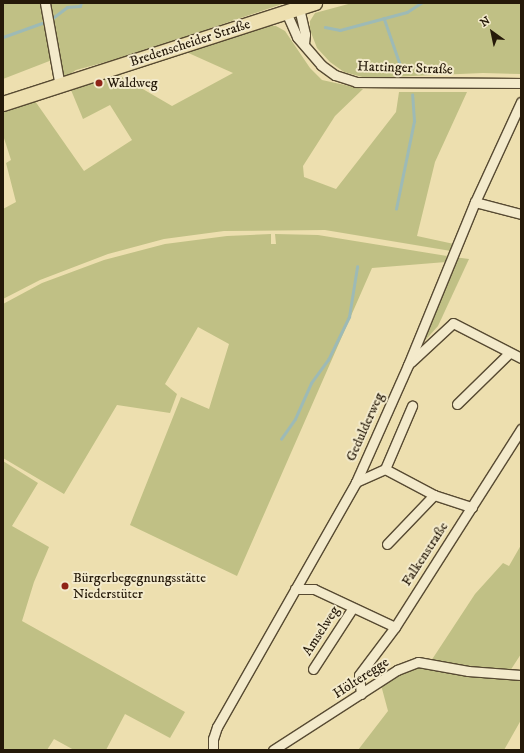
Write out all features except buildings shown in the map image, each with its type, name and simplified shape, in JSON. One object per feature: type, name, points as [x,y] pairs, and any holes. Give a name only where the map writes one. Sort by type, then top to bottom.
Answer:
[{"type":"main road","name":"Bredenscheider Straße","points":[[3,104],[315,3]]},
{"type":"street","points":[[45,3],[60,86]]},
{"type":"street","name":"Hattinger Straße","points":[[292,10],[297,37],[304,43],[315,60],[327,70],[356,82],[521,83]]},
{"type":"street","name":"Hattinger Straße","points":[[292,10],[305,34],[304,43]]},
{"type":"street","name":"Gedulderweg","points":[[211,749],[217,726],[356,482],[408,365],[475,202],[521,102]]},
{"type":"street","points":[[475,202],[521,214]]},
{"type":"street","points":[[408,365],[453,323],[521,358]]},
{"type":"street","points":[[457,404],[509,353]]},
{"type":"street","points":[[356,482],[385,469],[412,406]]},
{"type":"street","name":"Falkenstraße","points":[[361,694],[359,675],[395,628],[521,429]]},
{"type":"street","points":[[385,469],[434,495],[472,507]]},
{"type":"street","points":[[387,544],[434,495]]},
{"type":"street","name":"Amselweg","points":[[295,589],[314,588],[352,609],[395,628]]},
{"type":"street","name":"Amselweg","points":[[313,669],[352,609]]},
{"type":"street","name":"Hölteregge","points":[[273,750],[397,670],[418,662],[468,671],[521,675]]},
{"type":"green space","points":[[3,3],[285,3],[132,55],[76,70],[63,79],[52,60],[3,79]]},
{"type":"green space","points":[[352,3],[521,3],[521,74],[483,73],[366,78],[344,72],[330,62],[317,48],[310,30],[310,21],[315,13]]},
{"type":"green space","points":[[270,26],[276,26],[285,31],[310,68],[322,80],[363,89],[335,116],[303,166],[304,177],[336,189],[396,112],[399,92],[467,92],[435,162],[417,236],[454,244],[451,251],[325,230],[224,231],[164,239],[108,254],[40,280],[3,299],[3,209],[16,202],[6,163],[11,160],[3,135],[3,110],[35,101],[84,171],[132,140],[110,105],[83,119],[71,90],[117,74],[172,106],[233,73],[184,51]]},
{"type":"green space","points":[[271,234],[271,244],[276,244],[275,234],[318,235],[447,256],[446,262],[372,268],[237,576],[130,525],[181,397],[209,409],[229,344],[198,327],[165,384],[177,394],[170,413],[117,405],[64,494],[3,458],[3,304],[42,283],[104,260],[165,244],[227,236]]},
{"type":"green space","points":[[454,257],[469,259],[438,326],[414,353]]},
{"type":"green space","points":[[3,461],[38,483],[12,526],[49,547],[34,582],[22,621],[185,712],[170,738],[125,714],[106,750],[74,750],[54,739],[47,750],[3,750]]},
{"type":"green space","points":[[521,545],[521,654],[510,671],[469,668],[431,661],[475,594],[503,563],[509,566]]},
{"type":"green space","points":[[421,666],[521,678],[521,720],[504,750],[358,750],[388,711],[381,685],[399,672]]},
{"type":"waterway","points":[[50,20],[67,7],[80,6],[81,3]]},
{"type":"waterway","points":[[325,27],[340,30],[407,12],[421,3]]},
{"type":"waterway","points":[[384,18],[402,70]]},
{"type":"waterway","points":[[3,37],[42,23]]},
{"type":"waterway","points":[[396,209],[414,121],[412,95]]},
{"type":"waterway","points":[[281,439],[295,419],[311,383],[328,360],[349,317],[357,267]]},
{"type":"place","name":"Waldweg","points":[[99,83]]},
{"type":"place","name":"Bürgerbegegnungsstätte Niederstüter","points":[[65,586]]}]
